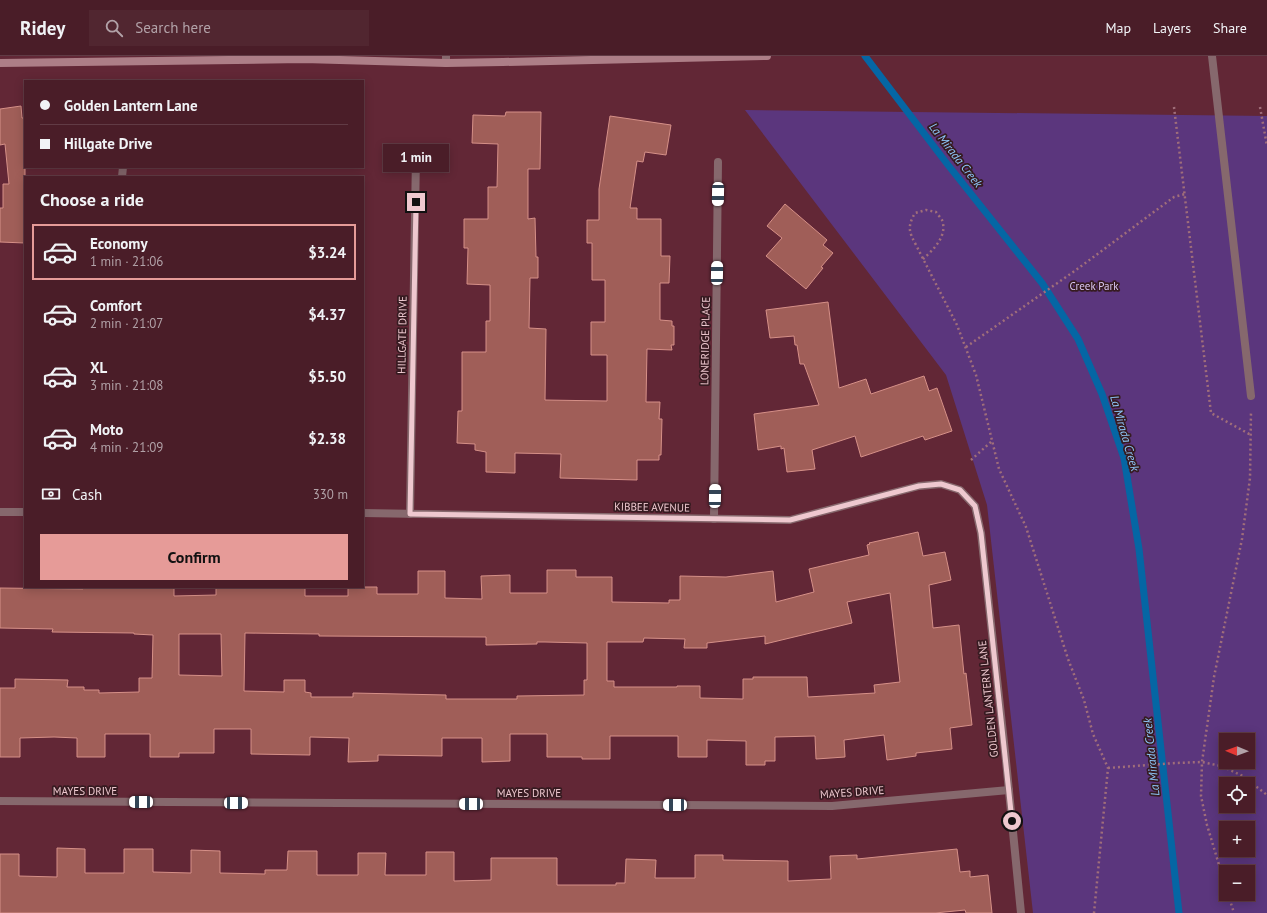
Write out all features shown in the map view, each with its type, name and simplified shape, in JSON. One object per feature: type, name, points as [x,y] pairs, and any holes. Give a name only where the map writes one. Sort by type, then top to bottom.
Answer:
[{"type":"main road","points":[[0,63],[304,59],[767,56]]},
{"type":"street","points":[[1212,56],[1251,396]]},
{"type":"street","name":"HILLGATE DRIVE","points":[[410,514],[416,156]]},
{"type":"street","name":"LONERIDGE PLACE","points":[[714,519],[718,162]]},
{"type":"street","name":"KIBBEE AVENUE","points":[[364,513],[790,520],[919,486],[941,484],[960,490]]},
{"type":"street","name":"GOLDEN LANTERN LANE","points":[[960,490],[975,506],[981,533],[1021,913]]},
{"type":"street","points":[[0,512],[24,512]]},
{"type":"street","name":"MAYES DRIVE","points":[[0,801],[832,806],[1009,790]]},
{"type":"path","points":[[1174,107],[1211,413],[1251,435]]},
{"type":"path","points":[[1260,107],[1267,146]]},
{"type":"path","points":[[966,347],[1062,280],[1174,197],[1185,194]]},
{"type":"path","points":[[923,259],[933,250],[942,232],[942,220],[936,212],[926,210],[915,213],[910,222],[910,234],[957,325],[966,347],[976,375],[999,469],[1026,527],[1068,660],[1084,700],[1093,734],[1108,768],[1094,913]]},
{"type":"path","points":[[1219,865],[1207,825],[1201,796],[1202,762],[1214,677],[1242,540],[1250,478],[1251,396]]},
{"type":"path","points":[[971,460],[992,441]]},
{"type":"path","points":[[1108,768],[1202,762],[1221,766],[1243,776],[1267,795]]},
{"type":"path","points":[[1230,901],[1234,913]]},
{"type":"green space","name":"Creek Park","points":[[745,110],[1267,116],[1267,913],[1033,913],[987,505],[946,375]]},
{"type":"building","points":[[21,106],[22,118],[24,118],[24,243],[0,242],[0,208],[3,208],[3,184],[9,184],[5,144],[0,145],[0,109]]},
{"type":"building","points":[[506,112],[541,112],[540,169],[528,169],[528,219],[535,218],[536,257],[538,257],[538,278],[530,278],[529,328],[546,329],[545,400],[607,401],[607,355],[591,355],[591,322],[605,322],[605,280],[592,280],[592,243],[587,243],[587,220],[599,220],[599,189],[610,116],[671,125],[666,155],[645,152],[643,162],[637,161],[630,208],[637,208],[637,219],[661,219],[661,256],[670,256],[669,283],[660,283],[660,320],[672,321],[672,326],[674,326],[674,345],[671,345],[672,350],[647,349],[646,402],[660,402],[659,419],[662,419],[661,455],[659,455],[659,460],[637,460],[637,480],[560,478],[561,454],[515,453],[515,473],[486,472],[486,452],[475,450],[475,444],[457,443],[458,411],[462,411],[462,352],[486,352],[486,321],[490,321],[490,285],[467,284],[468,248],[464,248],[464,219],[488,219],[488,187],[497,187],[498,144],[472,143],[473,115],[505,116]]},
{"type":"building","points":[[785,204],[827,240],[823,245],[833,253],[821,267],[823,268],[806,289],[766,256],[782,238],[767,226]]},
{"type":"building","points":[[828,302],[839,388],[866,379],[871,394],[924,376],[929,391],[937,388],[952,431],[925,440],[923,436],[861,457],[855,436],[812,450],[815,469],[787,472],[784,448],[781,449],[781,446],[758,450],[754,414],[819,405],[804,364],[800,364],[794,336],[770,338],[766,310]]},
{"type":"building","points":[[918,532],[923,556],[945,552],[951,580],[929,585],[933,628],[959,625],[964,674],[966,673],[972,725],[950,728],[952,749],[916,753],[916,756],[887,760],[884,735],[844,740],[845,757],[816,759],[815,736],[775,737],[775,761],[765,761],[765,765],[746,765],[746,741],[707,740],[707,757],[678,757],[678,736],[610,736],[610,759],[582,759],[582,757],[547,757],[547,734],[510,734],[510,761],[482,762],[482,738],[442,738],[442,756],[378,755],[378,761],[348,762],[349,738],[310,737],[310,755],[251,754],[251,729],[214,729],[214,753],[179,753],[179,757],[150,757],[150,734],[105,734],[105,757],[77,757],[77,738],[54,737],[20,738],[20,757],[0,757],[0,688],[15,688],[15,679],[68,680],[67,687],[84,687],[84,690],[99,690],[99,693],[139,692],[139,678],[152,678],[153,635],[134,633],[52,632],[53,629],[0,628],[0,588],[174,588],[174,596],[216,595],[216,588],[305,588],[305,596],[348,596],[348,588],[377,587],[377,594],[418,594],[418,571],[445,571],[445,598],[482,599],[481,576],[510,575],[510,593],[547,593],[547,570],[576,570],[576,577],[612,577],[612,602],[669,603],[669,600],[680,600],[680,576],[726,577],[773,571],[776,602],[814,592],[809,569],[869,555],[867,545],[870,544],[869,543]],"holes":[[[890,593],[900,682],[874,685],[875,693],[808,697],[807,677],[753,677],[753,679],[743,679],[743,699],[700,698],[700,686],[614,687],[614,681],[607,681],[607,642],[643,642],[644,638],[685,639],[684,648],[707,648],[707,643],[765,636],[765,644],[852,623],[847,602]],[[245,633],[319,634],[319,636],[486,637],[486,645],[537,644],[537,642],[587,643],[587,680],[584,680],[584,695],[517,696],[517,699],[446,699],[446,695],[353,693],[353,697],[311,697],[311,693],[305,692],[305,680],[284,680],[284,692],[244,691]],[[179,634],[221,634],[222,676],[179,675]]]},
{"type":"building","points":[[57,848],[85,849],[85,873],[124,873],[124,849],[153,849],[153,872],[191,873],[191,850],[220,851],[220,873],[265,874],[265,870],[287,870],[288,851],[317,851],[317,875],[358,875],[358,853],[386,853],[385,875],[426,875],[426,852],[454,852],[454,881],[491,880],[491,858],[557,858],[557,885],[616,885],[616,883],[625,883],[626,859],[656,860],[655,878],[695,878],[695,855],[723,855],[723,860],[788,861],[788,881],[831,879],[830,856],[857,855],[857,859],[957,849],[960,872],[970,871],[970,877],[988,875],[992,913],[966,913],[965,910],[935,913],[0,913],[0,854],[19,854],[19,876],[57,877]]},
{"type":"waterway","name":"La Mirada Creek","points":[[865,56],[948,165],[1042,283],[1078,339],[1102,394],[1124,458],[1139,549],[1179,913]]},
{"type":"route","points":[[416,202],[410,514],[790,520],[871,500],[919,486],[941,484],[960,490],[975,506],[981,533],[1012,821]]}]
